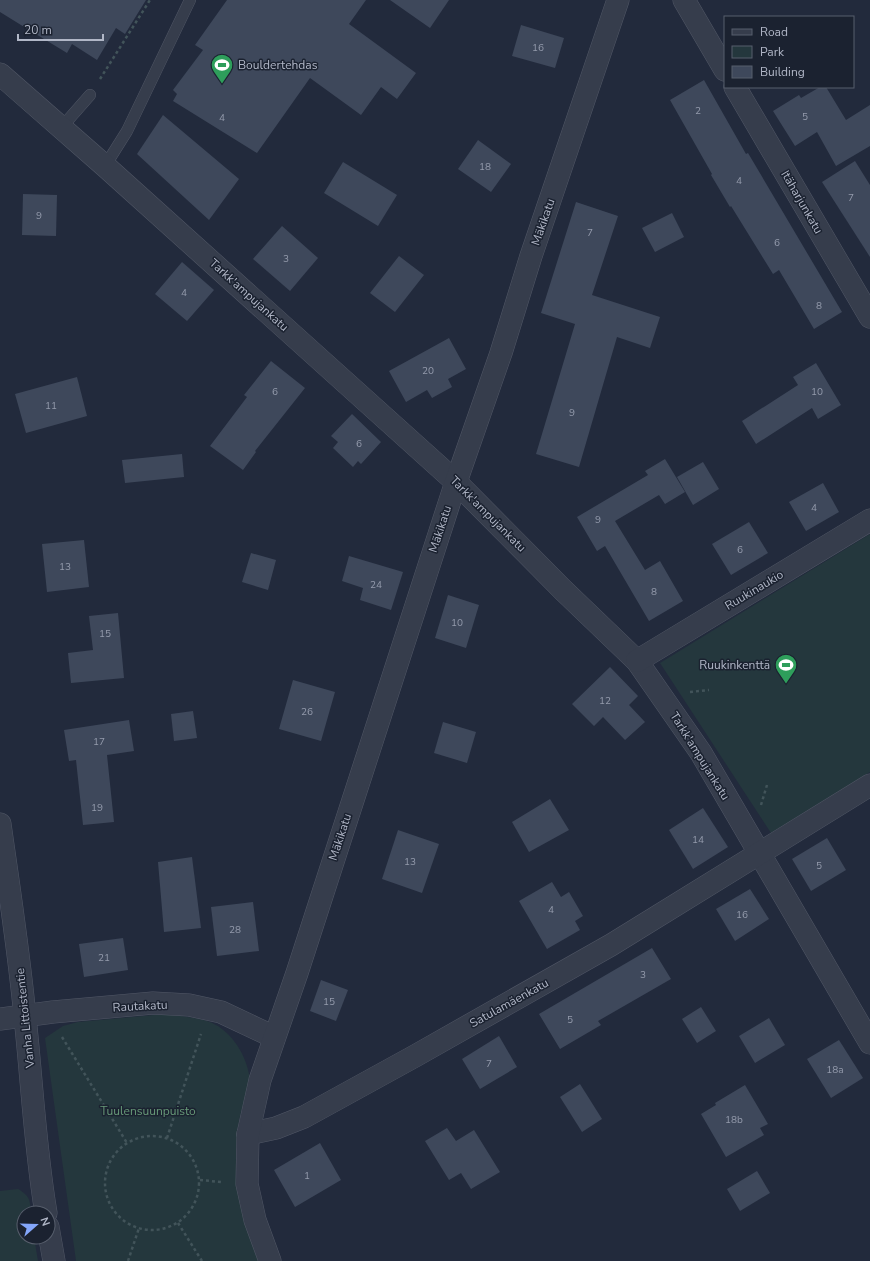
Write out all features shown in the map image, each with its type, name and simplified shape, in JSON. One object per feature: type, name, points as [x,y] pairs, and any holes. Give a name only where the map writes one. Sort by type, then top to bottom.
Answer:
[{"type":"street","name":"Mäkikatu","points":[[270,1261],[255,1220],[247,1184],[248,1134],[260,1080],[456,482],[501,353],[534,249],[618,0]]},
{"type":"street","points":[[684,0],[724,68]]},
{"type":"street","name":"Tarkk'ampujankatu","points":[[0,74],[105,166],[456,482],[563,590],[637,661],[701,753],[870,1043]]},
{"type":"street","name":"Itäharjunkatu","points":[[736,88],[870,317]]},
{"type":"street","name":"Ruukinaukio","points":[[637,661],[870,520]]},
{"type":"street","points":[[759,853],[870,785]]},
{"type":"street","name":"Vanha Littoistentie","points":[[0,824],[15,925],[41,1182],[45,1205]]},
{"type":"street","name":"Satulamäenkatu","points":[[248,1134],[276,1128],[304,1117],[415,1056],[612,945],[759,853]]},
{"type":"street","name":"Rautakatu","points":[[0,1019],[53,1012],[153,1004],[189,1005],[209,1009],[235,1018],[274,1037]]},
{"type":"street","points":[[51,1245],[54,1261]]},
{"type":"lane","points":[[105,166],[127,131],[187,1]]},
{"type":"lane","points":[[61,128],[90,95]]},
{"type":"path","points":[[90,95],[150,0]]},
{"type":"path","points":[[167,1138],[209,1009]]},
{"type":"path","points":[[53,1012],[58,1032],[127,1143]]},
{"type":"path","points":[[157,1136],[167,1138],[185,1149],[195,1161],[199,1176],[199,1192],[194,1205],[186,1217],[178,1223],[160,1230],[146,1230],[132,1226],[120,1218],[111,1206],[106,1193],[105,1179],[109,1165],[116,1152],[127,1143],[141,1137],[157,1136]]},
{"type":"path","points":[[178,1223],[202,1261]]},
{"type":"path","points":[[128,1261],[139,1228]]},
{"type":"green space","points":[[870,534],[870,772],[771,833],[660,663]]},
{"type":"green space","name":"Tuulensuunpuisto","points":[[165,1014],[197,1018],[215,1024],[229,1035],[240,1049],[244,1057],[250,1076],[250,1082],[248,1097],[240,1115],[238,1129],[236,1158],[238,1190],[251,1237],[260,1261],[76,1261],[45,1038],[63,1026],[78,1022]]},
{"type":"green space","points":[[18,1189],[27,1196],[30,1205],[16,1205],[16,1245],[35,1245],[38,1261],[0,1261],[0,1191]]},
{"type":"building","points":[[0,0],[146,0],[125,34],[116,28],[97,60],[72,44],[67,53],[21,25],[0,12]]},
{"type":"building","points":[[227,0],[366,0],[349,24],[416,73],[397,99],[381,87],[361,115],[310,78],[257,153],[173,101],[177,94],[173,90],[203,50],[195,45]]},
{"type":"building","points":[[390,0],[449,0],[430,28]]},
{"type":"building","points":[[521,25],[564,38],[555,68],[512,56]]},
{"type":"building","points":[[704,80],[746,154],[748,153],[842,312],[814,329],[779,270],[773,274],[731,206],[730,207],[670,100]]},
{"type":"building","points":[[818,88],[827,88],[846,120],[870,105],[870,146],[836,166],[817,132],[795,146],[773,111],[799,95],[801,98]]},
{"type":"building","points":[[163,115],[239,179],[209,220],[137,154]]},
{"type":"building","points":[[478,140],[511,164],[491,192],[458,169]]},
{"type":"building","points":[[855,161],[870,185],[870,257],[822,182]]},
{"type":"building","points":[[343,162],[397,195],[378,226],[324,193]]},
{"type":"building","points":[[23,194],[57,195],[56,236],[22,235]]},
{"type":"building","points":[[576,202],[618,216],[592,295],[660,317],[650,348],[617,337],[579,467],[536,454],[575,324],[541,313]]},
{"type":"building","points":[[672,213],[684,237],[655,252],[642,228]]},
{"type":"building","points":[[282,226],[318,258],[290,291],[253,259]]},
{"type":"building","points":[[399,256],[424,275],[395,312],[370,293]]},
{"type":"building","points":[[182,262],[214,290],[187,321],[155,294]]},
{"type":"building","points":[[449,338],[466,369],[448,379],[452,387],[432,398],[427,390],[406,402],[389,371]]},
{"type":"building","points":[[271,361],[305,388],[255,451],[256,452],[243,470],[210,446],[247,397],[244,395]]},
{"type":"building","points":[[816,363],[841,405],[818,419],[812,408],[756,444],[742,421],[798,385],[793,377]]},
{"type":"building","points":[[77,377],[87,416],[26,433],[15,394]]},
{"type":"building","points":[[352,414],[381,442],[361,464],[358,461],[353,467],[333,448],[338,442],[331,436]]},
{"type":"building","points":[[182,454],[184,477],[125,483],[122,460]]},
{"type":"building","points":[[665,459],[685,492],[665,504],[659,495],[615,521],[645,570],[660,561],[683,601],[649,621],[605,546],[597,551],[577,517],[648,475],[645,471]]},
{"type":"building","points":[[703,462],[719,489],[693,505],[677,477]]},
{"type":"building","points":[[823,483],[839,512],[806,531],[789,502]]},
{"type":"building","points":[[749,522],[768,553],[731,575],[712,544]]},
{"type":"building","points":[[84,540],[89,587],[47,592],[42,544]]},
{"type":"building","points":[[251,553],[276,560],[268,590],[242,582]]},
{"type":"building","points":[[349,556],[403,572],[391,610],[360,600],[363,588],[342,581]]},
{"type":"building","points":[[448,595],[479,605],[466,648],[435,638]]},
{"type":"building","points":[[118,613],[124,678],[71,683],[68,653],[93,650],[89,616]]},
{"type":"building","points":[[610,667],[638,696],[629,705],[645,722],[625,740],[603,717],[594,726],[572,704]]},
{"type":"building","points":[[293,680],[335,692],[321,741],[279,729]]},
{"type":"building","points":[[193,711],[197,738],[174,741],[171,714]]},
{"type":"building","points":[[129,720],[134,751],[107,755],[114,822],[83,825],[76,760],[69,761],[64,730]]},
{"type":"building","points":[[443,722],[476,732],[467,763],[434,753]]},
{"type":"building","points":[[550,799],[569,830],[529,852],[512,822]]},
{"type":"building","points":[[703,808],[728,847],[693,869],[669,830]]},
{"type":"building","points":[[398,830],[439,844],[422,893],[382,879]]},
{"type":"building","points":[[827,838],[846,870],[811,891],[792,859]]},
{"type":"building","points":[[192,857],[201,928],[164,932],[158,862]]},
{"type":"building","points":[[552,882],[561,897],[569,892],[583,916],[575,921],[580,930],[547,949],[519,901]]},
{"type":"building","points":[[750,889],[769,919],[735,941],[716,909]]},
{"type":"building","points":[[253,902],[259,951],[217,956],[211,907]]},
{"type":"building","points":[[123,938],[128,970],[84,977],[79,944]]},
{"type":"building","points":[[652,948],[671,979],[598,1021],[601,1025],[560,1049],[539,1014]]},
{"type":"building","points":[[321,980],[348,990],[336,1021],[310,1011]]},
{"type":"building","points":[[701,1007],[716,1031],[697,1043],[682,1019]]},
{"type":"building","points":[[769,1018],[785,1045],[755,1063],[739,1036]]},
{"type":"building","points":[[499,1036],[517,1067],[480,1089],[462,1059]]},
{"type":"building","points":[[839,1040],[863,1078],[831,1098],[807,1059]]},
{"type":"building","points":[[580,1084],[602,1119],[582,1132],[560,1097]]},
{"type":"building","points":[[745,1085],[768,1124],[760,1128],[764,1135],[726,1157],[701,1114],[716,1105],[715,1103]]},
{"type":"building","points":[[447,1128],[456,1141],[474,1130],[500,1172],[471,1189],[461,1173],[449,1180],[425,1141]]},
{"type":"building","points":[[320,1143],[341,1180],[295,1207],[274,1170]]},
{"type":"building","points":[[757,1171],[770,1193],[740,1211],[727,1189]]},
{"type":"place","name":"Bouldertehdas","points":[[222,84]]},
{"type":"place","name":"Ruukinkenttä","points":[[786,684]]}]
